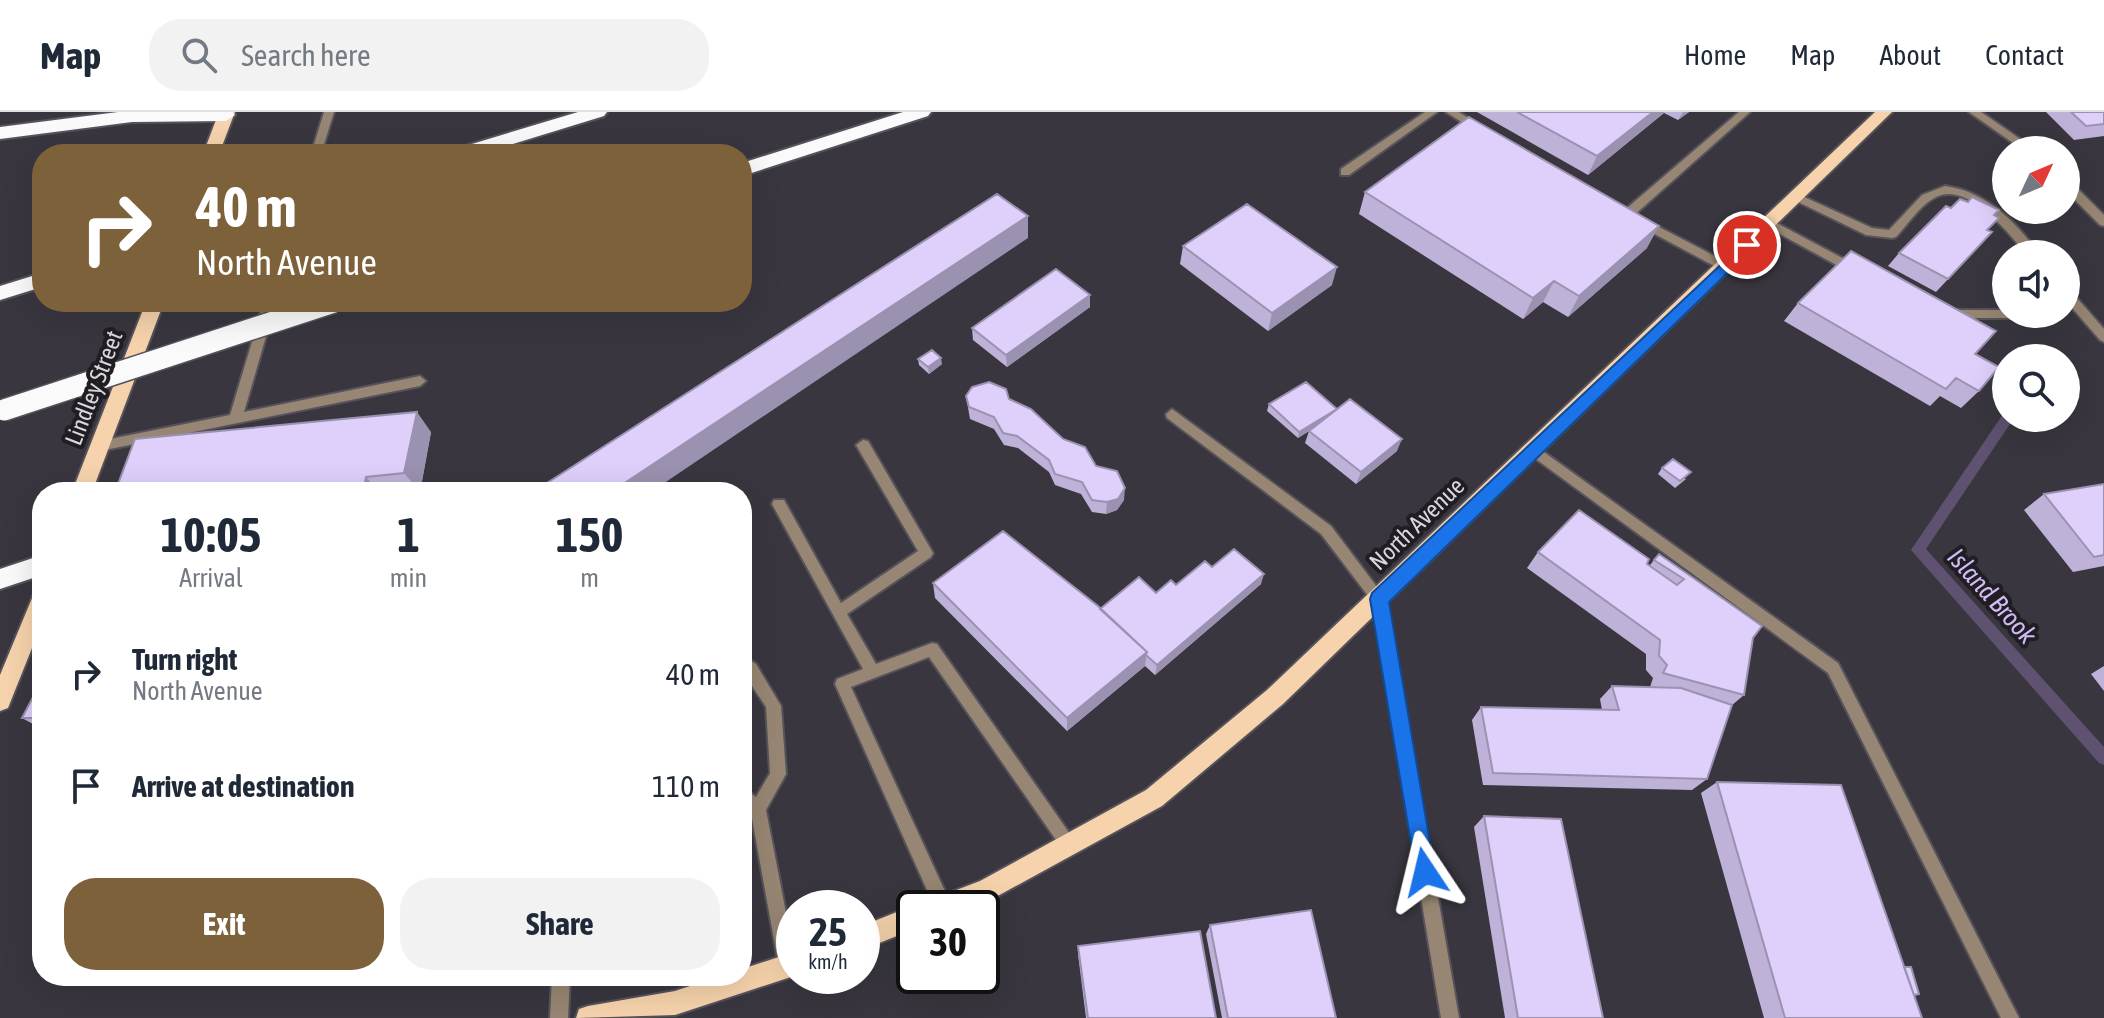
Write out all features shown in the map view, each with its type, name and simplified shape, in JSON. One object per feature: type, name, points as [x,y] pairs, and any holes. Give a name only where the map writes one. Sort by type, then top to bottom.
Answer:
[{"type":"highway","points":[[2,132],[51,112]]},
{"type":"highway","points":[[492,144],[598,112]]},
{"type":"highway","points":[[752,167],[922,112]]},
{"type":"highway","points":[[2,132],[132,116],[226,113]]},
{"type":"highway","points":[[7,291],[32,283]]},
{"type":"highway","points":[[2,410],[303,312]]},
{"type":"highway","points":[[0,579],[32,568]]},
{"type":"main road","name":"North Avenue","points":[[986,890],[1154,798],[1275,697],[1884,112]]},
{"type":"main road","points":[[215,144],[226,113]]},
{"type":"main road","name":"Lindley Street","points":[[86,482],[151,312]]},
{"type":"main road","points":[[0,701],[32,622]]},
{"type":"main road","points":[[752,981],[776,972]]},
{"type":"main road","points":[[588,1018],[675,1010],[738,986]]},
{"type":"street","points":[[319,144],[329,112]]},
{"type":"street","points":[[1345,172],[1432,112]]},
{"type":"street","points":[[1451,112],[1486,133]]},
{"type":"street","points":[[1628,214],[1745,112]]},
{"type":"street","points":[[1974,112],[2010,136]]},
{"type":"street","points":[[1796,198],[1870,232],[1892,234],[1933,193],[1953,189],[1992,208],[2021,240]]},
{"type":"street","points":[[2080,198],[2104,222]]},
{"type":"street","points":[[1602,200],[1724,266]]},
{"type":"street","points":[[1769,223],[1868,276]]},
{"type":"street","points":[[1938,310],[1958,316],[1992,315]]},
{"type":"street","points":[[235,419],[267,312]]},
{"type":"street","points":[[2080,312],[2104,337]]},
{"type":"street","points":[[100,446],[420,381]]},
{"type":"street","points":[[1172,414],[1326,530],[1379,599],[1450,1018]]},
{"type":"street","points":[[839,612],[926,553],[863,445]]},
{"type":"street","points":[[1534,450],[1833,668],[2010,1018]]},
{"type":"street","points":[[779,504],[872,672]]},
{"type":"street","points":[[933,890],[842,684],[932,649],[1069,844]]},
{"type":"street","points":[[752,671],[773,706],[778,774],[758,809]]},
{"type":"street","points":[[752,804],[758,809],[776,895]]},
{"type":"street","points":[[559,1018],[561,986]]},
{"type":"building","points":[[1517,112],[1653,112],[1597,156]]},
{"type":"building","points":[[2071,112],[2104,112],[2104,124],[2086,126]]},
{"type":"building","points":[[1469,117],[1659,226],[1579,296],[1554,281],[1533,298],[1365,192]]},
{"type":"building","points":[[997,194],[1028,216],[626,482],[549,482]]},
{"type":"building","points":[[1972,197],[1992,207],[1993,224],[1987,230],[1992,232],[1948,279],[1899,253],[1946,206],[1951,208],[1960,199],[1968,202]]},
{"type":"building","points":[[1247,204],[1337,267],[1272,313],[1183,246]]},
{"type":"building","points":[[1851,251],[1996,331],[1975,354],[1992,363],[1992,375],[1979,391],[1956,378],[1946,389],[1798,303]]},
{"type":"building","points":[[1056,269],[1090,295],[1006,355],[972,328]]},
{"type":"building","points":[[932,350],[941,358],[928,367],[918,359]]},
{"type":"building","points":[[989,382],[1006,389],[1009,399],[1031,409],[1063,439],[1085,447],[1096,466],[1117,471],[1125,488],[1118,499],[1107,502],[1092,500],[1082,482],[1055,474],[1049,460],[1017,436],[1003,433],[994,417],[969,407],[966,396],[972,387]]},
{"type":"building","points":[[1306,382],[1337,409],[1299,432],[1269,404]]},
{"type":"building","points":[[1350,399],[1402,439],[1361,472],[1309,431]]},
{"type":"building","points":[[417,412],[404,473],[366,477],[365,482],[119,482],[135,439]]},
{"type":"building","points":[[1673,459],[1691,472],[1680,481],[1662,468]]},
{"type":"building","points":[[2104,484],[2104,555],[2094,557],[2044,494]]},
{"type":"building","points":[[1579,510],[1649,559],[1647,564],[1677,585],[1684,579],[1654,560],[1659,554],[1762,626],[1753,638],[1744,695],[1663,673],[1667,665],[1659,656],[1660,640],[1538,552]]},
{"type":"building","points":[[1003,531],[1098,606],[1147,652],[1067,718],[933,583]]},
{"type":"building","points":[[1234,549],[1264,574],[1157,665],[1100,609],[1139,577],[1156,593],[1171,580],[1176,585],[1205,561],[1212,567]]},
{"type":"building","points":[[1612,686],[1681,688],[1732,705],[1707,779],[1493,773],[1481,707],[1619,710]]},
{"type":"building","points":[[32,699],[32,718],[22,718]]},
{"type":"building","points":[[1717,782],[1841,785],[1922,1018],[1785,1018]]},
{"type":"building","points":[[1484,816],[1561,819],[1603,1018],[1518,1018]]},
{"type":"building","points":[[1311,910],[1336,1018],[1228,1018],[1210,925]]},
{"type":"building","points":[[1200,931],[1216,1018],[1088,1018],[1078,946]]},
{"type":"building","points":[[1904,967],[1911,967],[1919,994],[1914,995]]},
{"type":"waterway","name":"Island Brook","points":[[1998,432],[1918,550],[2104,758]]},
{"type":"route","points":[[1425,872],[1379,599],[1747,245]]}]
